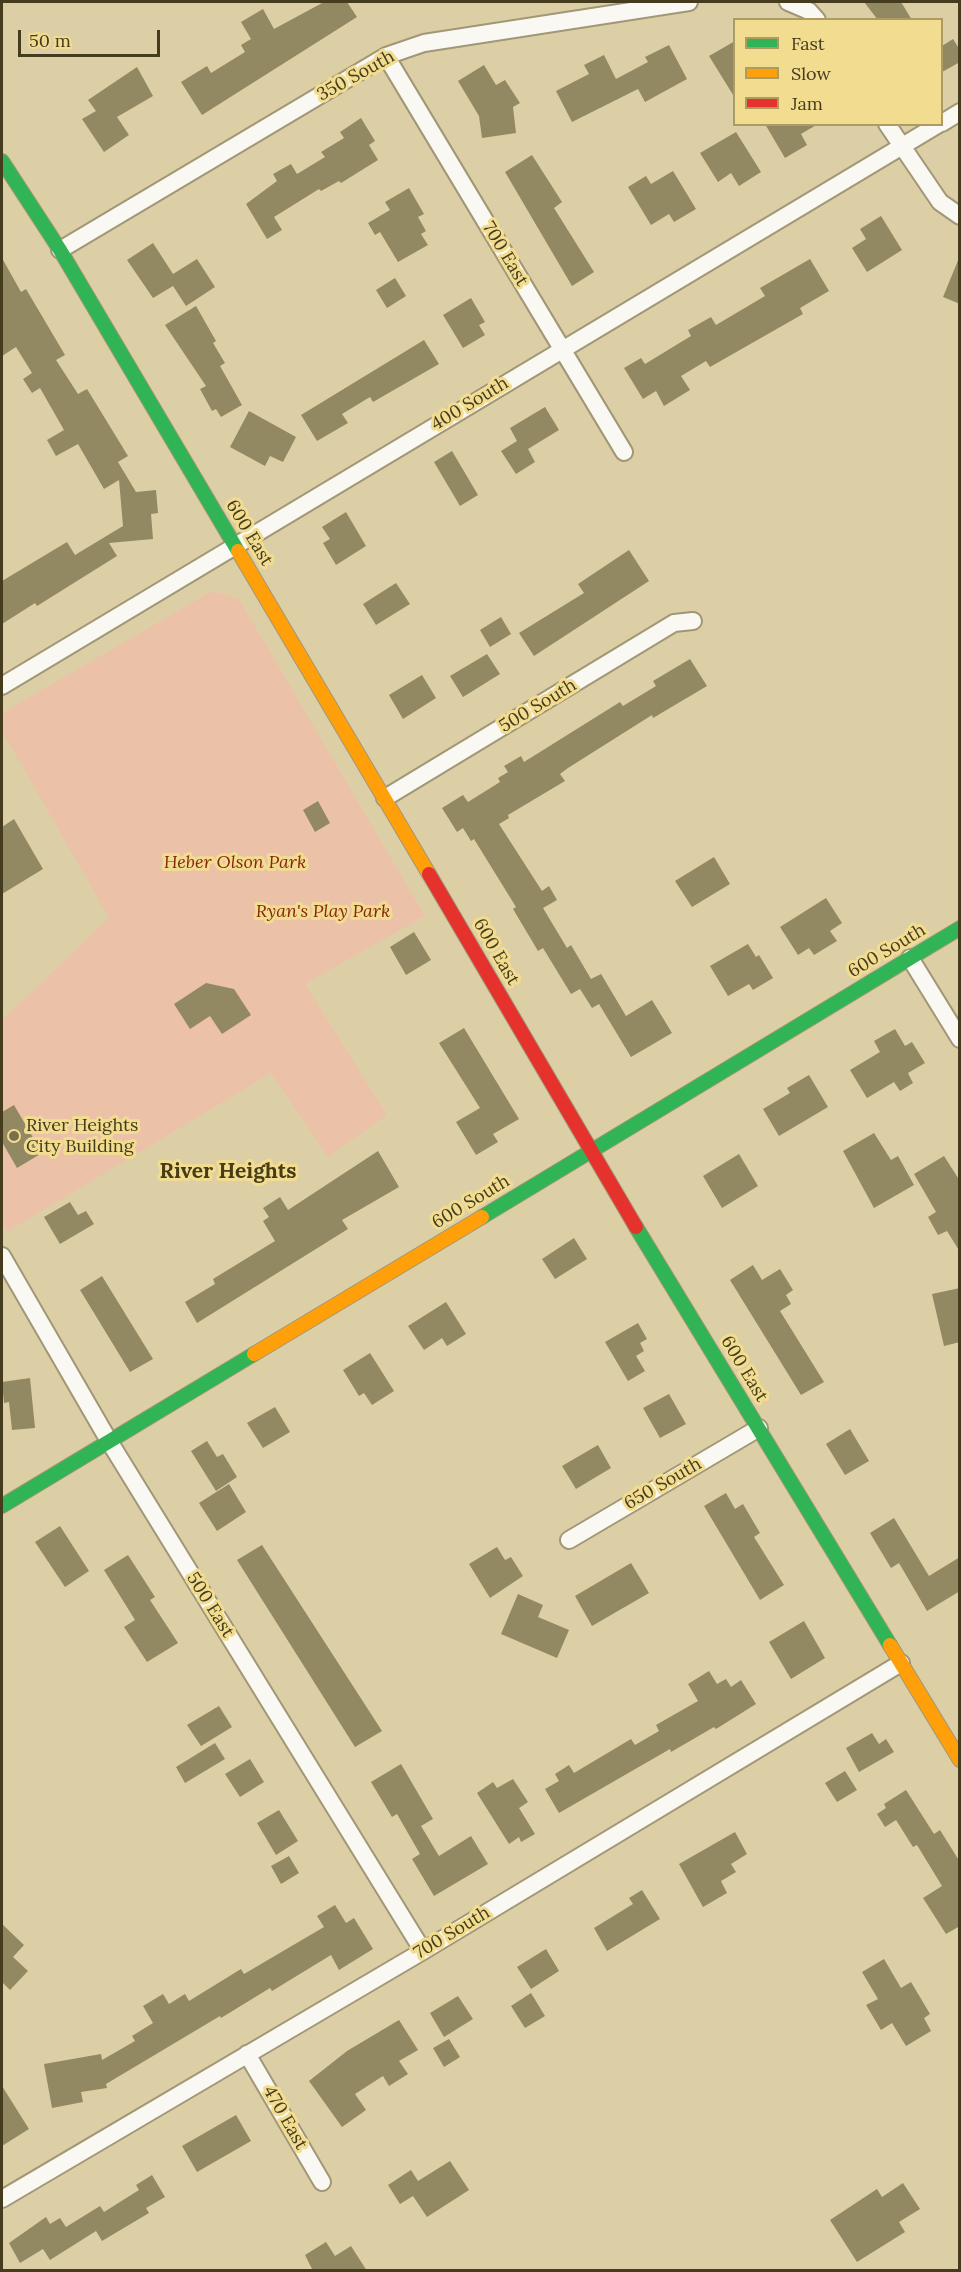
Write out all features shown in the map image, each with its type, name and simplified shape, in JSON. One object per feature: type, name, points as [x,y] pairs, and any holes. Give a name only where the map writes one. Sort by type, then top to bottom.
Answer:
[{"type":"street","name":"350 South","points":[[60,250],[386,56],[424,43],[689,2]]},
{"type":"street","points":[[788,2],[809,11],[815,18]]},
{"type":"street","name":"700 East","points":[[386,56],[624,452]]},
{"type":"street","name":"400 South","points":[[943,122],[960,112]]},
{"type":"street","points":[[888,126],[940,202],[960,216]]},
{"type":"street","name":"400 South","points":[[2,686],[235,544],[937,126]]},
{"type":"street","name":"600 East","points":[[2,161],[60,250],[235,544],[590,1151],[960,1760]]},
{"type":"street","name":"500 South","points":[[385,798],[674,623],[693,621]]},
{"type":"street","name":"600 South","points":[[2,1506],[960,928]]},
{"type":"street","points":[[910,958],[960,1039]]},
{"type":"street","name":"500 East","points":[[2,1256],[109,1441],[423,1951]]},
{"type":"street","name":"650 South","points":[[569,1540],[759,1428]]},
{"type":"street","name":"700 South","points":[[2,2199],[423,1951],[901,1664]]},
{"type":"street","name":"470 East","points":[[247,2054],[322,2182]]},
{"type":"green space","name":"Heber Olson Park","points":[[212,591],[239,599],[425,916],[305,984],[387,1115],[328,1157],[271,1073],[7,1232],[2,1223],[2,1020],[109,918],[2,731],[2,713]]},
{"type":"building","points":[[324,2],[347,2],[357,17],[202,115],[181,82],[207,66],[211,73],[245,52],[241,45],[251,39],[241,22],[263,9],[274,29]]},
{"type":"building","points":[[864,2],[901,2],[911,18],[876,18]]},
{"type":"building","points":[[953,39],[960,50],[960,62],[943,71],[943,45]]},
{"type":"building","points":[[733,42],[733,95],[709,56]]},
{"type":"building","points":[[669,45],[687,79],[645,102],[638,89],[572,122],[556,91],[589,74],[584,65],[604,55],[616,79],[648,62],[645,57]]},
{"type":"building","points":[[484,65],[496,85],[505,80],[520,103],[513,107],[516,133],[482,138],[479,116],[458,81]]},
{"type":"building","points":[[137,67],[153,96],[117,117],[129,135],[104,152],[82,119],[96,111],[88,100]]},
{"type":"building","points":[[361,118],[375,141],[369,145],[378,160],[341,183],[339,181],[321,191],[319,189],[274,217],[282,230],[267,239],[246,204],[277,181],[273,174],[291,164],[297,174],[325,157],[321,152],[344,138],[340,132]]},
{"type":"building","points":[[766,126],[815,126],[801,134],[807,145],[785,158]]},
{"type":"building","points":[[736,132],[761,172],[739,186],[731,173],[718,182],[700,153]]},
{"type":"building","points":[[532,155],[562,202],[554,208],[594,272],[572,286],[505,172]]},
{"type":"building","points":[[673,171],[696,209],[674,222],[669,214],[651,225],[628,187],[646,176],[651,184]]},
{"type":"building","points":[[409,188],[424,214],[418,217],[426,231],[421,234],[428,245],[398,262],[380,232],[375,235],[368,223],[390,210],[385,202]]},
{"type":"building","points":[[881,216],[902,250],[867,272],[852,248],[866,239],[860,229]]},
{"type":"building","points":[[153,243],[173,274],[197,259],[215,287],[186,306],[173,286],[153,298],[127,260]]},
{"type":"building","points":[[2,258],[21,292],[26,289],[65,355],[56,360],[78,394],[87,389],[128,456],[118,462],[136,492],[156,490],[158,513],[151,514],[153,539],[109,543],[117,556],[37,606],[35,603],[2,624],[2,581],[67,542],[75,555],[123,526],[119,480],[104,489],[78,444],[56,456],[47,440],[64,430],[40,388],[32,393],[23,379],[32,373],[16,347],[2,356]]},
{"type":"building","points":[[960,258],[960,304],[943,297]]},
{"type":"building","points":[[810,259],[829,291],[800,308],[803,314],[710,367],[706,361],[681,376],[690,390],[664,406],[656,391],[643,399],[624,368],[641,358],[645,364],[691,336],[688,330],[711,317],[716,325],[765,296],[760,288]]},
{"type":"building","points":[[395,278],[406,296],[387,308],[376,290]]},
{"type":"building","points":[[471,298],[485,322],[479,325],[485,335],[463,348],[443,315]]},
{"type":"building","points":[[196,306],[216,341],[213,343],[225,363],[220,366],[242,405],[221,417],[216,409],[212,411],[200,389],[206,386],[165,325]]},
{"type":"building","points":[[424,340],[439,364],[373,402],[370,397],[342,414],[348,423],[317,441],[301,415]]},
{"type":"building","points":[[545,407],[559,430],[528,449],[535,462],[516,474],[501,451],[517,441],[510,428]]},
{"type":"building","points":[[249,411],[296,437],[283,462],[270,456],[265,466],[230,447]]},
{"type":"building","points":[[452,451],[478,495],[460,506],[434,462]]},
{"type":"building","points":[[346,512],[366,546],[336,565],[323,543],[330,539],[322,527]]},
{"type":"building","points":[[629,550],[649,581],[534,656],[519,633],[584,593],[578,584]]},
{"type":"building","points":[[396,583],[410,604],[376,625],[363,604]]},
{"type":"building","points":[[501,617],[511,634],[490,647],[480,630]]},
{"type":"building","points":[[487,654],[500,674],[463,697],[450,676]]},
{"type":"building","points":[[690,659],[707,686],[653,718],[652,715],[568,768],[560,774],[565,781],[508,815],[509,818],[499,824],[542,891],[549,886],[557,900],[543,908],[567,948],[571,945],[591,979],[601,974],[626,1016],[652,1000],[672,1033],[631,1057],[599,1004],[592,1008],[580,989],[571,994],[543,948],[538,951],[513,909],[516,907],[474,839],[471,841],[463,828],[457,832],[442,808],[463,795],[468,802],[500,782],[498,778],[508,772],[504,766],[521,756],[524,762],[620,702],[623,706],[656,686],[653,681]]},
{"type":"building","points":[[422,675],[436,698],[403,719],[389,695]]},
{"type":"building","points":[[318,801],[330,823],[315,832],[303,810]]},
{"type":"building","points":[[14,819],[43,869],[2,894],[2,827]]},
{"type":"building","points":[[714,857],[730,884],[692,907],[675,881]]},
{"type":"building","points":[[826,898],[842,923],[830,931],[837,941],[814,955],[809,948],[798,955],[780,927]]},
{"type":"building","points":[[414,932],[431,960],[406,975],[390,947]]},
{"type":"building","points":[[748,944],[756,957],[759,955],[773,978],[753,990],[749,984],[728,996],[710,966]]},
{"type":"building","points":[[206,983],[234,989],[251,1015],[222,1034],[210,1016],[190,1029],[174,1004]]},
{"type":"building","points":[[464,1028],[519,1119],[493,1134],[498,1142],[476,1155],[456,1122],[480,1108],[439,1043]]},
{"type":"building","points":[[895,1029],[905,1046],[912,1042],[925,1063],[908,1073],[913,1083],[900,1091],[894,1082],[867,1098],[850,1070],[880,1052],[874,1041]]},
{"type":"building","points":[[809,1075],[828,1107],[779,1136],[763,1109],[790,1093],[787,1088]]},
{"type":"building","points":[[14,1105],[42,1153],[17,1168],[2,1142],[2,1112]]},
{"type":"building","points":[[874,1133],[891,1160],[898,1156],[914,1185],[874,1208],[843,1151]]},
{"type":"building","points":[[378,1151],[399,1187],[342,1220],[348,1229],[197,1323],[185,1302],[215,1284],[213,1279],[275,1241],[263,1221],[269,1217],[263,1208],[280,1197],[288,1210]]},
{"type":"building","points":[[739,1154],[758,1186],[722,1208],[703,1176]]},
{"type":"building","points":[[944,1156],[960,1181],[960,1252],[947,1231],[938,1235],[928,1217],[936,1212],[914,1174]]},
{"type":"building","points":[[70,1202],[78,1215],[86,1211],[94,1224],[60,1244],[44,1217]]},
{"type":"building","points":[[574,1238],[587,1259],[555,1279],[542,1259]]},
{"type":"building","points":[[753,1265],[762,1280],[780,1269],[793,1290],[786,1295],[791,1304],[780,1311],[824,1382],[801,1395],[730,1280]]},
{"type":"building","points":[[102,1276],[153,1359],[130,1372],[80,1290]]},
{"type":"building","points":[[960,1288],[960,1342],[944,1346],[932,1294]]},
{"type":"building","points":[[446,1302],[466,1334],[447,1346],[442,1338],[424,1350],[408,1326]]},
{"type":"building","points":[[638,1323],[647,1339],[640,1343],[644,1351],[636,1356],[645,1371],[628,1381],[605,1342]]},
{"type":"building","points":[[370,1353],[394,1391],[372,1405],[364,1393],[359,1396],[343,1370]]},
{"type":"building","points":[[30,1378],[35,1428],[12,1430],[9,1402],[4,1403],[2,1382]]},
{"type":"building","points":[[669,1394],[686,1424],[660,1438],[643,1408]]},
{"type":"building","points":[[275,1407],[290,1432],[263,1448],[247,1423]]},
{"type":"building","points":[[850,1429],[869,1461],[845,1475],[826,1444]]},
{"type":"building","points":[[207,1441],[217,1457],[223,1454],[237,1477],[216,1491],[191,1451]]},
{"type":"building","points":[[598,1445],[611,1468],[576,1489],[562,1466]]},
{"type":"building","points":[[229,1484],[246,1512],[217,1531],[199,1503]]},
{"type":"building","points":[[726,1493],[735,1509],[743,1504],[760,1533],[754,1537],[784,1585],[760,1600],[704,1506]]},
{"type":"building","points":[[894,1518],[929,1576],[960,1557],[960,1591],[927,1611],[899,1563],[891,1568],[870,1533]]},
{"type":"building","points":[[60,1526],[89,1571],[65,1587],[35,1542]]},
{"type":"building","points":[[262,1545],[382,1731],[355,1747],[237,1560]]},
{"type":"building","points":[[497,1547],[505,1560],[511,1557],[523,1576],[490,1598],[469,1564]]},
{"type":"building","points":[[128,1555],[155,1597],[150,1600],[178,1643],[147,1662],[124,1627],[135,1620],[104,1570]]},
{"type":"building","points":[[631,1563],[649,1593],[592,1626],[575,1596]]},
{"type":"building","points":[[518,1594],[543,1605],[538,1617],[569,1630],[557,1658],[501,1634]]},
{"type":"building","points":[[804,1621],[825,1658],[791,1679],[769,1642]]},
{"type":"building","points":[[709,1671],[717,1684],[726,1679],[731,1687],[741,1680],[756,1704],[716,1729],[714,1727],[671,1752],[670,1749],[559,1813],[545,1789],[559,1781],[555,1774],[569,1765],[574,1773],[631,1739],[635,1745],[659,1731],[656,1725],[698,1701],[688,1684]]},
{"type":"building","points":[[219,1706],[232,1727],[201,1746],[187,1725]]},
{"type":"building","points":[[872,1733],[879,1744],[886,1739],[894,1752],[859,1772],[846,1748]]},
{"type":"building","points":[[215,1743],[225,1759],[185,1783],[176,1767]]},
{"type":"building","points":[[250,1759],[264,1782],[240,1797],[225,1774]]},
{"type":"building","points":[[401,1764],[433,1819],[421,1826],[439,1856],[471,1836],[488,1864],[434,1896],[412,1859],[420,1854],[397,1814],[392,1817],[371,1782]]},
{"type":"building","points":[[845,1771],[857,1790],[837,1802],[825,1783]]},
{"type":"building","points":[[513,1779],[528,1802],[519,1808],[535,1834],[521,1842],[519,1837],[509,1844],[477,1793],[493,1782],[497,1788]]},
{"type":"building","points":[[906,1790],[934,1834],[940,1830],[960,1862],[960,1926],[946,1934],[923,1898],[942,1886],[917,1845],[913,1847],[896,1820],[885,1827],[877,1814],[886,1808],[884,1804]]},
{"type":"building","points":[[279,1810],[298,1841],[276,1855],[257,1823]]},
{"type":"building","points":[[735,1832],[747,1854],[731,1864],[736,1872],[721,1881],[727,1893],[703,1907],[679,1864]]},
{"type":"building","points":[[289,1856],[299,1873],[281,1884],[271,1866]]},
{"type":"building","points":[[642,1890],[660,1919],[607,1951],[594,1928],[633,1904],[629,1898]]},
{"type":"building","points":[[335,1905],[346,1923],[354,1918],[373,1949],[339,1970],[331,1955],[272,1991],[270,1988],[221,2018],[220,2016],[106,2084],[107,2088],[81,2092],[83,2102],[52,2108],[44,2064],[101,2054],[102,2060],[135,2041],[132,2036],[153,2023],[143,2006],[163,1994],[169,2004],[185,1994],[189,2001],[241,1969],[244,1974],[324,1927],[317,1916]]},
{"type":"building","points":[[2,1924],[24,1945],[13,1957],[28,1971],[10,1990],[2,1982]]},
{"type":"building","points":[[546,1949],[559,1971],[531,1989],[517,1967]]},
{"type":"building","points":[[884,1959],[901,1988],[911,1982],[930,2014],[924,2018],[931,2031],[906,2046],[892,2023],[881,2030],[866,2005],[878,1999],[862,1972]]},
{"type":"building","points":[[531,1993],[545,2016],[525,2028],[511,2006]]},
{"type":"building","points":[[458,1996],[473,2019],[444,2037],[430,2013]]},
{"type":"building","points":[[399,2020],[418,2050],[399,2061],[408,2074],[389,2086],[383,2076],[355,2094],[366,2110],[342,2127],[309,2081],[347,2051]]},
{"type":"building","points":[[449,2039],[460,2057],[444,2067],[433,2048]]},
{"type":"building","points":[[2,2086],[29,2129],[2,2146]]},
{"type":"building","points":[[236,2115],[251,2141],[197,2172],[182,2146]]},
{"type":"building","points":[[450,2161],[469,2190],[427,2217],[413,2196],[400,2204],[388,2185],[411,2170],[418,2181]]},
{"type":"building","points":[[152,2175],[165,2197],[146,2208],[149,2213],[102,2241],[96,2231],[50,2260],[43,2249],[20,2263],[9,2243],[46,2217],[50,2224],[60,2218],[66,2227],[100,2206],[104,2212],[139,2190],[136,2185]]},
{"type":"building","points":[[903,2183],[920,2209],[899,2222],[905,2232],[857,2262],[830,2220],[877,2189],[882,2197]]},
{"type":"building","points":[[326,2242],[335,2256],[351,2246],[367,2271],[313,2271],[305,2255]]},
{"type":"traffic: fast","points":[[2,161],[60,250],[238,551]]},
{"type":"traffic: fast","points":[[482,1217],[960,928]]},
{"type":"traffic: fast","points":[[636,1227],[890,1645]]},
{"type":"traffic: fast","points":[[2,1506],[254,1354]]},
{"type":"traffic: slow","points":[[238,551],[429,874]]},
{"type":"traffic: slow","points":[[254,1354],[482,1217]]},
{"type":"traffic: slow","points":[[890,1645],[960,1760]]},
{"type":"traffic: jam","points":[[429,874],[636,1227]]},
{"type":"place","name":"River Heights City Building","points":[[14,1136]]},
{"type":"district","name":"River Heights","points":[[228,1172]]},
{"type":"park label","name":"Ryan's Play Park","points":[[323,912]]}]
